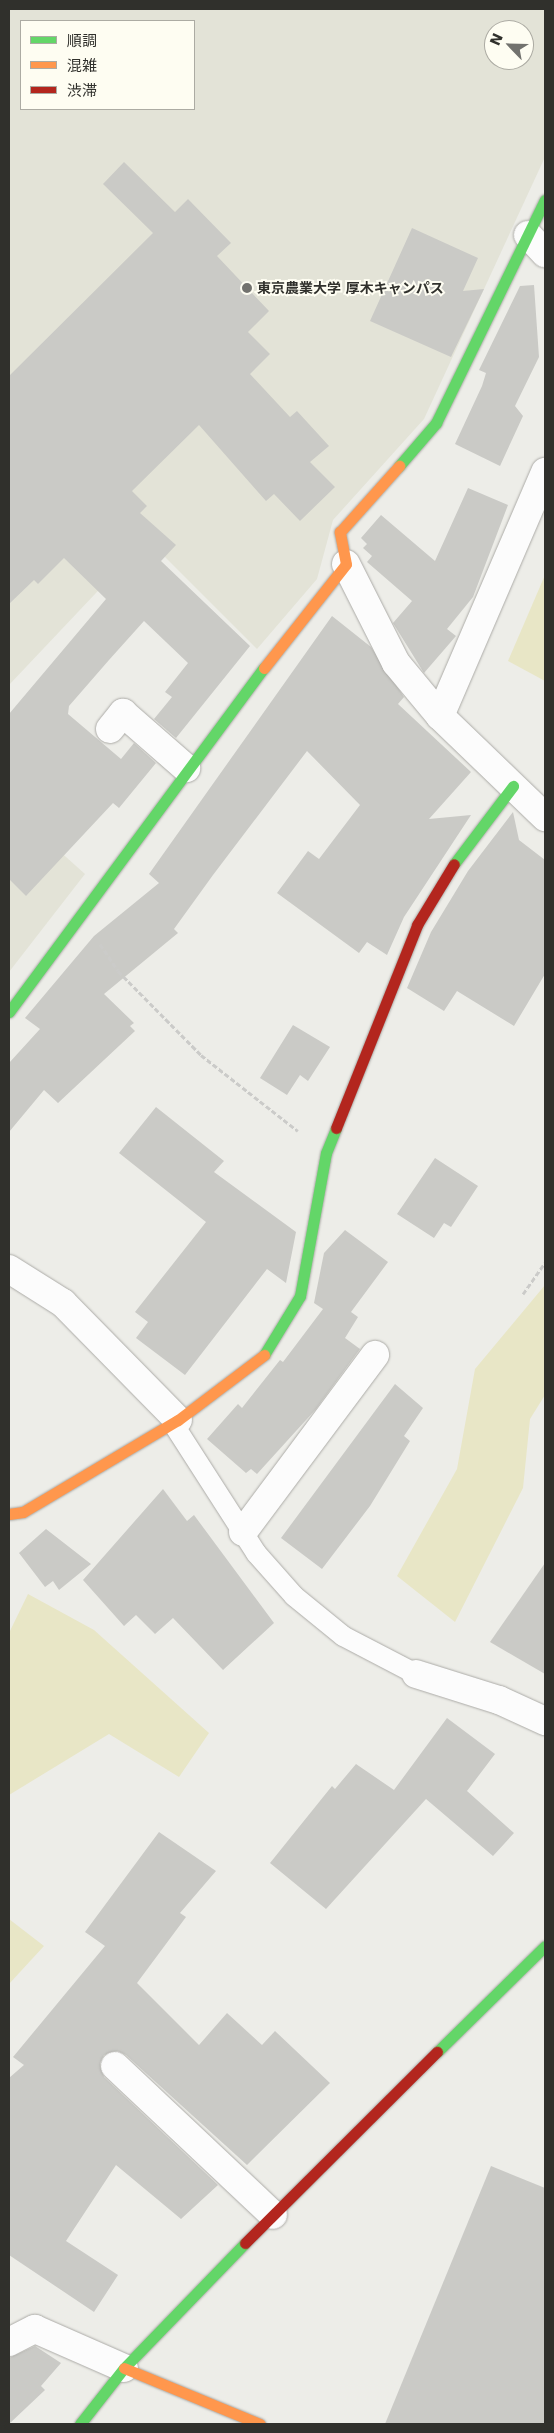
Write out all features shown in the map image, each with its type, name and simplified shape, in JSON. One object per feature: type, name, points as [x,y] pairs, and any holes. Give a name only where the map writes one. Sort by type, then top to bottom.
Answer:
[{"type":"street","points":[[545,200],[537,244],[436,423],[340,532],[346,564],[396,663],[440,716],[545,816]]},
{"type":"street","points":[[440,716],[545,472]]},
{"type":"street","points":[[9,1012],[186,768],[346,564]]},
{"type":"street","points":[[123,713],[186,768]]},
{"type":"street","points":[[9,1514],[23,1512],[175,1421],[261,1360],[300,1296],[326,1153],[417,925],[455,862],[513,786]]},
{"type":"street","points":[[9,1269],[63,1303],[175,1421]]},
{"type":"street","points":[[242,1532],[375,1355]]},
{"type":"street","points":[[416,1674],[499,1700],[545,1721]]},
{"type":"street","points":[[80,2424],[124,2368],[273,2215],[545,1946]]},
{"type":"street","points":[[116,2066],[273,2215]]},
{"type":"street","points":[[9,2342],[35,2329],[260,2424]]},
{"type":"lane","points":[[175,1421],[242,1532],[294,1596],[343,1636],[416,1674]]},
{"type":"path","points":[[79,914],[118,971],[201,1056],[326,1153]]},
{"type":"path","points":[[523,1294],[545,1263]]},
{"type":"shaded area","name":"東京農業大学 厚木キャンパス","points":[[9,9],[545,9],[545,157],[424,419],[333,520],[317,579],[257,649],[147,539],[9,685]]},
{"type":"shaded area","points":[[545,575],[545,681],[508,661]]},
{"type":"shaded area","points":[[9,806],[85,874],[9,972]]},
{"type":"shaded area","points":[[545,1285],[545,1395],[530,1419],[523,1488],[455,1622],[397,1576],[457,1469],[475,1369]]},
{"type":"shaded area","points":[[28,1594],[94,1630],[209,1733],[179,1777],[109,1734],[9,1795],[9,1633]]},
{"type":"shaded area","points":[[9,1919],[44,1946],[9,1984]]},
{"type":"building","points":[[124,162],[175,212],[188,199],[231,243],[217,256],[269,311],[248,332],[270,354],[250,374],[290,417],[297,411],[329,446],[310,462],[335,487],[300,521],[274,494],[266,501],[199,425],[132,491],[147,506],[140,513],[176,545],[161,561],[250,646],[176,738],[154,719],[172,697],[165,692],[188,663],[144,621],[109,660],[69,706],[68,714],[121,759],[134,743],[156,763],[119,808],[113,803],[26,896],[9,879],[9,714],[106,599],[64,558],[38,584],[34,580],[9,604],[9,376],[153,233],[103,184]]},
{"type":"building","points":[[412,228],[478,258],[463,291],[484,289],[451,357],[370,321]]},
{"type":"building","points":[[534,285],[539,357],[515,406],[523,416],[500,466],[455,444],[482,386],[486,373],[479,370],[520,286]]},
{"type":"building","points":[[468,488],[508,505],[473,597],[447,629],[456,636],[424,673],[393,623],[412,601],[367,562],[372,556],[363,548],[367,544],[361,538],[381,515],[435,561]]},
{"type":"building","points":[[332,616],[371,647],[404,697],[398,704],[471,772],[429,819],[471,815],[404,917],[387,955],[367,942],[359,953],[277,893],[308,851],[319,859],[360,805],[307,751],[174,929],[178,933],[104,994],[134,1023],[130,1026],[135,1031],[58,1103],[44,1090],[9,1132],[9,1063],[40,1029],[25,1018],[94,936],[159,883],[149,874]]},
{"type":"building","points":[[513,812],[519,840],[545,860],[545,974],[514,1026],[457,991],[444,1011],[407,988],[431,932],[468,871]]},
{"type":"building","points":[[293,1025],[330,1047],[308,1081],[300,1075],[287,1095],[260,1078]]},
{"type":"building","points":[[156,1107],[224,1161],[214,1172],[296,1232],[286,1283],[267,1269],[185,1375],[136,1338],[148,1322],[135,1312],[206,1222],[119,1153]]},
{"type":"building","points":[[435,1158],[478,1186],[451,1227],[444,1223],[434,1238],[397,1214]]},
{"type":"building","points":[[345,1230],[388,1262],[351,1312],[358,1317],[345,1338],[360,1349],[316,1409],[257,1474],[251,1469],[246,1473],[207,1439],[238,1404],[242,1408],[280,1360],[283,1362],[323,1309],[314,1303],[324,1253]]},
{"type":"building","points":[[395,1384],[423,1408],[404,1436],[410,1441],[370,1506],[322,1569],[281,1538]]},
{"type":"building","points":[[163,1489],[187,1521],[194,1515],[274,1623],[223,1670],[173,1618],[155,1634],[136,1615],[124,1626],[83,1580]]},
{"type":"building","points":[[46,1529],[91,1564],[59,1590],[53,1581],[45,1587],[19,1553]]},
{"type":"building","points":[[545,1563],[545,1674],[490,1642]]},
{"type":"building","points":[[447,1718],[495,1754],[467,1791],[514,1833],[493,1856],[426,1799],[326,1909],[270,1863],[332,1786],[335,1789],[356,1764],[394,1790]]},
{"type":"building","points":[[159,1832],[216,1871],[180,1913],[186,1917],[137,1983],[199,2045],[227,2013],[262,2045],[275,2031],[330,2083],[247,2165],[126,2055],[118,2051],[104,2055],[100,2063],[104,2077],[218,2185],[181,2219],[116,2165],[66,2241],[118,2275],[94,2312],[9,2255],[9,2078],[24,2065],[13,2057],[105,1946],[85,1932]]},
{"type":"building","points":[[491,2166],[545,2188],[545,2424],[385,2424]]},
{"type":"building","points":[[35,2346],[61,2363],[41,2386],[45,2390],[9,2424],[9,2358]]},
{"type":"traffic: fast","points":[[399,466],[436,423],[545,200]]},
{"type":"traffic: fast","points":[[9,1012],[264,668]]},
{"type":"traffic: fast","points":[[454,864],[513,786]]},
{"type":"traffic: fast","points":[[264,1355],[300,1296],[326,1153],[336,1128]]},
{"type":"traffic: fast","points":[[437,2052],[545,1946]]},
{"type":"traffic: fast","points":[[80,2424],[124,2368],[245,2243]]},
{"type":"traffic: slow","points":[[264,668],[346,564],[340,532],[399,466]]},
{"type":"traffic: slow","points":[[9,1514],[23,1512],[178,1420],[264,1355]]},
{"type":"traffic: slow","points":[[124,2368],[260,2424]]},
{"type":"traffic: jam","points":[[336,1128],[417,925],[454,864]]},
{"type":"traffic: jam","points":[[245,2243],[437,2052]]},
{"type":"place","name":"東京農業大学 厚木キャンパス","points":[[247,288]]}]
